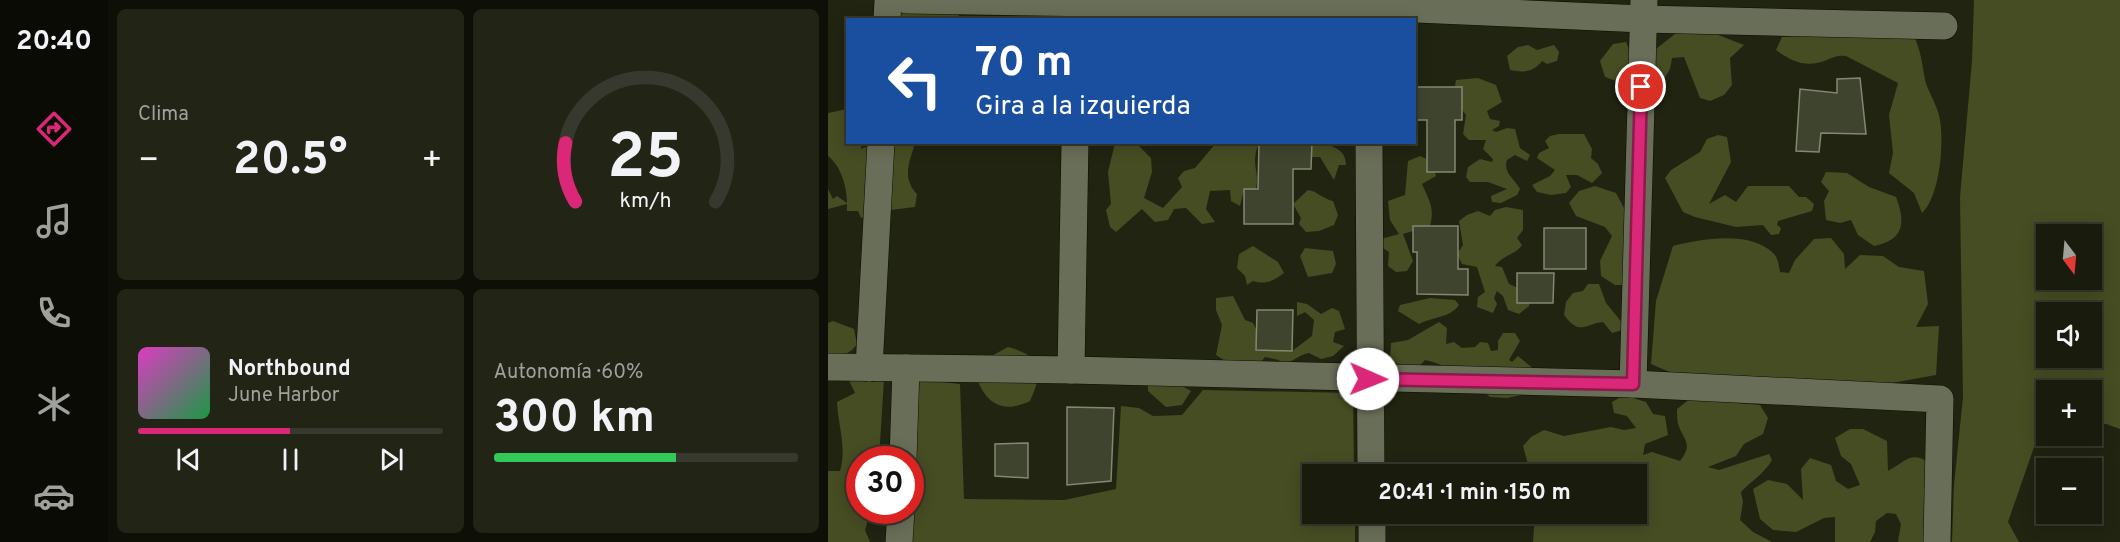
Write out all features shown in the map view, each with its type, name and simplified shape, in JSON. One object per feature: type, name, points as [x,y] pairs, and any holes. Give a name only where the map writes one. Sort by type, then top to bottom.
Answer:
[{"type":"street","points":[[887,18],[888,0]]},
{"type":"street","points":[[907,0],[1078,8],[1644,9],[1944,26]]},
{"type":"street","points":[[1633,384],[1644,9]]},
{"type":"street","points":[[869,368],[881,144]]},
{"type":"street","points":[[1071,370],[1075,144]]},
{"type":"street","points":[[1369,144],[1368,379],[1371,464]]},
{"type":"street","points":[[828,367],[1071,370],[1633,384],[1940,399],[1937,542]]},
{"type":"street","points":[[903,446],[906,368]]},
{"type":"street","points":[[899,542],[900,524]]},
{"type":"street","points":[[1371,524],[1372,542]]},
{"type":"green space","points":[[1974,0],[2120,0],[2120,429],[2102,424],[2102,380],[2036,380],[2036,441],[2008,522],[2019,542],[1952,542],[1954,485],[1963,397],[1960,197],[1972,61]]},
{"type":"green space","points":[[951,7],[961,18],[891,18],[910,10]]},
{"type":"green space","points":[[1708,31],[1744,45],[1730,58],[1732,85],[1724,95],[1710,101],[1700,98],[1684,57],[1672,58],[1670,69],[1660,86],[1651,80],[1652,52],[1675,34]]},
{"type":"green space","points":[[1806,35],[1914,36],[1920,52],[1925,80],[1939,115],[1941,130],[1941,155],[1937,182],[1933,195],[1922,213],[1914,193],[1889,173],[1893,153],[1889,115],[1898,83],[1846,56],[1806,64],[1794,61],[1776,50],[1782,37]]},
{"type":"green space","points":[[1626,42],[1631,61],[1626,79],[1616,81],[1605,77],[1600,61],[1613,44]]},
{"type":"green space","points":[[1528,45],[1537,50],[1554,45],[1559,52],[1557,61],[1547,64],[1542,61],[1528,71],[1510,70],[1507,56],[1518,47]]},
{"type":"green space","points":[[1478,78],[1496,85],[1502,102],[1487,111],[1490,119],[1500,121],[1499,126],[1492,130],[1496,132],[1507,128],[1515,129],[1520,148],[1530,155],[1527,161],[1515,155],[1507,160],[1506,168],[1520,189],[1517,195],[1501,203],[1492,202],[1491,196],[1507,189],[1488,182],[1470,182],[1466,177],[1468,167],[1480,159],[1492,162],[1493,159],[1483,149],[1486,140],[1469,140],[1463,134],[1466,115],[1453,98],[1456,80]]},
{"type":"green space","points":[[846,109],[846,144],[862,144],[861,149],[874,144],[911,144],[914,147],[908,177],[917,194],[915,207],[874,212],[861,218],[858,211],[847,211],[847,204],[828,209],[828,189],[833,199],[837,196],[847,203],[842,177],[833,160],[828,156],[828,113]]},
{"type":"green space","points":[[1584,134],[1592,149],[1591,158],[1598,164],[1602,173],[1592,183],[1577,175],[1566,175],[1571,187],[1566,193],[1551,195],[1537,192],[1532,185],[1550,176],[1555,170],[1537,158],[1539,153],[1549,148],[1545,141],[1550,136]]},
{"type":"green space","points":[[1718,135],[1727,137],[1731,162],[1709,204],[1725,195],[1736,202],[1748,186],[1789,186],[1799,197],[1806,197],[1814,204],[1812,211],[1778,221],[1777,225],[1781,228],[1779,234],[1771,235],[1763,225],[1736,227],[1683,212],[1665,178],[1671,170],[1700,152],[1707,139]]},
{"type":"green space","points":[[1115,144],[1137,144],[1151,158],[1152,172],[1144,198],[1163,208],[1182,187],[1178,178],[1184,171],[1195,168],[1215,144],[1259,144],[1255,157],[1256,189],[1244,189],[1240,206],[1231,201],[1230,190],[1210,191],[1206,209],[1215,222],[1202,224],[1186,208],[1174,209],[1168,220],[1155,222],[1142,209],[1116,232],[1110,227],[1106,210],[1111,204],[1108,172]]},
{"type":"green space","points":[[1324,144],[1340,150],[1343,154],[1346,165],[1339,165],[1334,180],[1320,157],[1312,157],[1311,145]]},
{"type":"green space","points":[[1420,156],[1431,161],[1436,176],[1422,184],[1432,214],[1430,226],[1403,234],[1413,261],[1407,271],[1396,272],[1388,266],[1389,252],[1380,246],[1381,239],[1399,234],[1390,220],[1388,201],[1405,195],[1408,161]]},
{"type":"green space","points":[[1826,172],[1847,173],[1869,187],[1896,197],[1901,215],[1897,235],[1874,246],[1858,235],[1851,220],[1840,223],[1826,220],[1824,201],[1829,191],[1821,182]]},
{"type":"green space","points":[[1595,186],[1616,193],[1625,210],[1647,222],[1649,243],[1646,257],[1624,285],[1615,285],[1601,276],[1600,261],[1612,236],[1605,227],[1576,216],[1569,203],[1579,191]]},
{"type":"green space","points":[[1308,190],[1333,201],[1338,215],[1334,225],[1319,231],[1306,232],[1299,224],[1301,218],[1293,204]]},
{"type":"green space","points":[[1506,207],[1523,210],[1523,230],[1517,238],[1522,245],[1495,266],[1502,267],[1509,284],[1525,291],[1531,297],[1529,306],[1519,314],[1508,310],[1503,296],[1497,291],[1494,298],[1497,304],[1493,313],[1477,307],[1478,297],[1485,292],[1477,267],[1462,264],[1457,254],[1463,245],[1459,221],[1478,211],[1490,216],[1495,210]]},
{"type":"green space","points":[[1725,238],[1752,242],[1764,246],[1774,254],[1780,272],[1789,273],[1795,260],[1814,239],[1831,238],[1844,254],[1845,269],[1860,255],[1883,256],[1899,267],[1924,271],[1928,304],[1916,327],[1939,326],[1936,375],[1886,384],[1674,374],[1651,364],[1656,301],[1673,246]]},
{"type":"green space","points":[[1253,246],[1278,262],[1284,273],[1269,282],[1253,281],[1247,285],[1245,276],[1237,268],[1239,254]]},
{"type":"green space","points":[[1305,248],[1333,251],[1336,264],[1332,273],[1308,277],[1300,256]]},
{"type":"green space","points":[[1588,284],[1599,284],[1606,303],[1624,325],[1623,330],[1612,333],[1603,322],[1584,327],[1575,326],[1564,315],[1566,302],[1573,293],[1583,291]]},
{"type":"green space","points":[[1233,296],[1245,320],[1253,323],[1256,329],[1256,350],[1292,351],[1312,336],[1314,320],[1305,312],[1297,316],[1297,302],[1307,304],[1321,314],[1332,308],[1339,311],[1345,329],[1335,332],[1333,342],[1344,346],[1333,356],[1321,359],[1309,353],[1282,365],[1279,360],[1265,357],[1261,362],[1239,370],[1216,355],[1222,325],[1216,310],[1216,298]]},
{"type":"green space","points":[[1430,298],[1455,300],[1459,305],[1446,315],[1419,324],[1398,311],[1400,305]]},
{"type":"green space","points":[[833,321],[854,329],[857,344],[848,353],[828,354],[828,323]]},
{"type":"green space","points":[[1439,322],[1447,328],[1446,344],[1454,342],[1462,348],[1475,347],[1480,342],[1488,343],[1491,351],[1498,350],[1498,341],[1503,333],[1515,333],[1520,341],[1509,360],[1512,362],[1518,356],[1534,369],[1534,392],[1507,398],[1490,397],[1468,380],[1442,365],[1425,360],[1415,371],[1400,366],[1390,357],[1391,343],[1408,340]]},
{"type":"green space","points":[[1008,347],[1034,360],[1038,372],[1035,390],[1030,401],[1008,407],[999,405],[986,395],[980,387],[973,366]]},
{"type":"green space","points":[[847,376],[884,379],[880,446],[846,446],[846,524],[867,524],[865,530],[870,542],[828,542],[828,471],[840,471],[843,453],[837,402],[855,393]]},
{"type":"green space","points":[[1148,378],[1178,384],[1191,391],[1182,405],[1166,407],[1148,391]]},
{"type":"green space","points":[[918,379],[960,384],[964,499],[1064,500],[1116,489],[1121,406],[1139,408],[1153,416],[1182,415],[1203,390],[1353,393],[1354,464],[1302,464],[1302,524],[1355,524],[1355,542],[905,542],[908,524],[924,524],[924,446],[914,446]]},
{"type":"green space","points":[[1630,397],[1646,402],[1653,414],[1665,416],[1668,435],[1645,444],[1643,455],[1652,452],[1680,461],[1687,446],[1678,424],[1677,409],[1690,399],[1760,405],[1768,418],[1763,434],[1744,444],[1736,456],[1708,467],[1719,470],[1769,454],[1772,460],[1769,465],[1741,492],[1743,502],[1740,520],[1753,532],[1772,542],[1533,542],[1534,524],[1647,524],[1647,464],[1528,464],[1523,446],[1531,437],[1544,430],[1564,436],[1611,427],[1624,430],[1636,428],[1627,416],[1614,413],[1612,402],[1619,398]]},
{"type":"green space","points":[[1850,429],[1863,429],[1887,441],[1888,471],[1913,457],[1929,463],[1927,542],[1898,542],[1901,524],[1896,514],[1887,513],[1876,521],[1875,532],[1870,542],[1835,542],[1835,517],[1824,518],[1796,532],[1773,530],[1760,519],[1753,489],[1768,480],[1787,484],[1803,500],[1801,469],[1810,458],[1831,465],[1836,481],[1848,489],[1860,485],[1851,464],[1841,456],[1835,438]]},
{"type":"building","points":[[1860,78],[1866,134],[1821,133],[1819,152],[1796,151],[1800,89],[1837,93],[1837,79]]},
{"type":"building","points":[[1416,87],[1462,87],[1462,120],[1455,120],[1455,172],[1427,172],[1427,120],[1416,120]]},
{"type":"building","points":[[1259,144],[1312,144],[1311,169],[1293,169],[1293,224],[1244,224],[1244,189],[1258,189]]},
{"type":"building","points":[[1413,226],[1458,226],[1458,269],[1468,269],[1468,295],[1417,294],[1417,252],[1413,252]]},
{"type":"building","points":[[1544,228],[1586,228],[1586,269],[1544,269]]},
{"type":"building","points":[[1517,273],[1554,273],[1553,303],[1517,303]]},
{"type":"building","points":[[1257,310],[1293,310],[1292,351],[1256,350]]},
{"type":"building","points":[[1067,407],[1114,408],[1111,481],[1067,485]]},
{"type":"building","points":[[1028,443],[1028,478],[995,476],[995,444]]},
{"type":"route","points":[[1368,379],[1633,384],[1641,87]]}]
